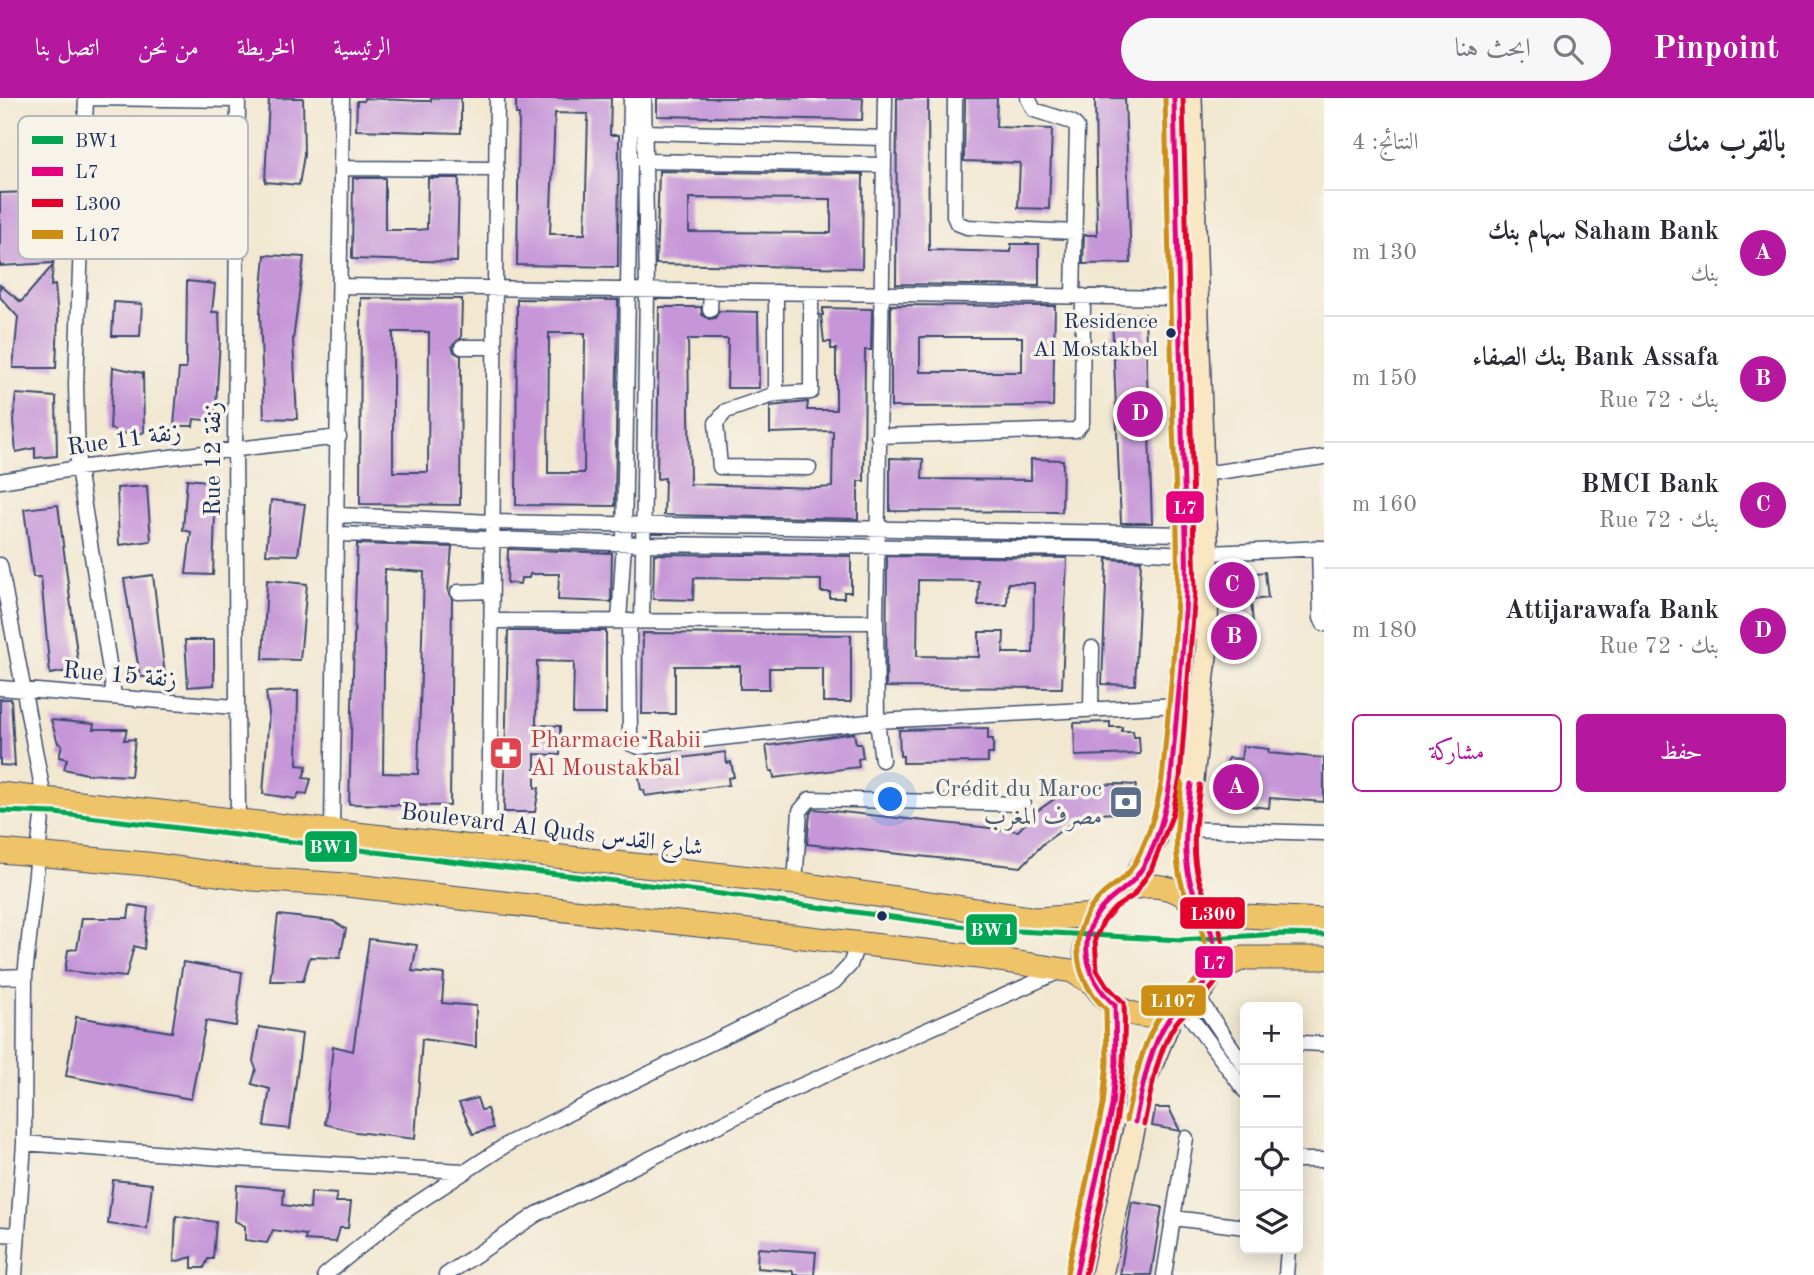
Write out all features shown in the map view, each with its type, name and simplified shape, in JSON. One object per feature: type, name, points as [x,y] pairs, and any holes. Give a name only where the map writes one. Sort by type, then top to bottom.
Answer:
[{"type":"main road","name":"Boulevard Al Quds شارع القدس","points":[[0,794],[796,883],[1037,919],[1097,915]]},
{"type":"main road","points":[[0,851],[147,864],[253,879],[373,888],[978,957],[1080,974],[1115,1005],[1144,1015],[1185,1005],[1212,972],[1243,958],[1324,958]]},
{"type":"main road","points":[[1094,984],[1089,973],[1085,949],[1097,915],[1110,900],[1128,890],[1153,886],[1166,888],[1190,899],[1201,911],[1214,937],[1212,972]]},
{"type":"main road","points":[[1201,911],[1324,920]]},
{"type":"street","points":[[85,116],[86,98]]},
{"type":"street","points":[[92,98],[238,99]]},
{"type":"street","points":[[332,830],[342,98]]},
{"type":"street","points":[[489,848],[498,98]]},
{"type":"street","points":[[631,98],[625,290],[624,543],[630,621],[630,739],[633,745],[877,720],[1178,705]]},
{"type":"street","points":[[630,621],[642,544],[647,290],[643,161],[645,98]]},
{"type":"street","points":[[882,760],[877,720],[876,622],[885,98]]},
{"type":"street","points":[[955,98],[954,216],[957,223],[967,227],[1075,232]]},
{"type":"street","points":[[878,436],[1076,430],[1082,423],[1075,232],[1077,127],[1072,122],[1034,110],[1028,98]]},
{"type":"street","points":[[1174,98],[1178,298],[1194,547],[1207,646],[1186,829],[1188,867],[1201,911]]},
{"type":"street","points":[[1128,890],[1156,840],[1171,777],[1203,474],[1191,98]]},
{"type":"street","points":[[644,132],[884,138]]},
{"type":"street","points":[[643,161],[884,164]]},
{"type":"street","points":[[342,168],[497,169]]},
{"type":"street","points":[[80,259],[76,384],[78,468],[114,695]]},
{"type":"street","name":"Rue 12 زنقة","points":[[237,259],[235,707],[238,820]]},
{"type":"street","points":[[341,286],[495,288],[567,296],[647,290],[1178,298]]},
{"type":"street","points":[[710,310],[711,291]]},
{"type":"street","points":[[776,292],[776,394]]},
{"type":"street","points":[[809,468],[724,469],[718,463],[716,423],[726,411],[776,394],[811,391],[811,293]]},
{"type":"street","points":[[462,347],[495,347]]},
{"type":"street","name":"Rue 11 زنقة","points":[[0,481],[78,468],[339,437]]},
{"type":"street","points":[[1203,474],[1324,457]]},
{"type":"street","points":[[338,515],[492,522],[877,527],[1194,547]]},
{"type":"street","points":[[338,534],[642,544],[1092,549],[1321,548],[1321,618],[1324,624]]},
{"type":"street","points":[[0,565],[44,798],[25,976],[24,1143],[15,1275]]},
{"type":"street","points":[[458,592],[492,591]]},
{"type":"street","points":[[491,621],[876,622]]},
{"type":"street","points":[[1091,709],[1092,648]]},
{"type":"street","name":"Rue 15 زنقة","points":[[0,688],[114,695],[235,707]]},
{"type":"street","points":[[796,883],[800,811],[810,799],[1023,804]]},
{"type":"street","points":[[1186,829],[1324,833]]},
{"type":"street","points":[[325,1275],[399,1216],[463,1171],[509,1143],[834,982],[850,965],[857,945]]},
{"type":"street","points":[[446,1275],[474,1254],[562,1202],[782,1094],[1063,970]]},
{"type":"street","points":[[0,976],[25,976]]},
{"type":"street","points":[[1076,1275],[1112,1106],[1116,1062],[1115,1005]]},
{"type":"street","points":[[1185,1005],[1243,1065]]},
{"type":"street","points":[[1185,1005],[1240,1088]]},
{"type":"street","points":[[1102,1275],[1144,1084],[1185,1005]]},
{"type":"street","points":[[1303,1043],[1324,1044]]},
{"type":"street","points":[[1164,1275],[1186,1138]]},
{"type":"street","points":[[24,1143],[235,1159],[463,1171]]},
{"type":"street","points":[[1303,1160],[1324,1160]]},
{"type":"street","points":[[1174,1218],[1240,1226]]},
{"type":"street","points":[[0,1234],[18,1235]]},
{"type":"street","points":[[1286,1275],[1288,1254]]},
{"type":"building","points":[[269,98],[303,98],[304,155],[299,185],[265,182]]},
{"type":"building","points":[[364,98],[431,101],[431,98],[461,98],[461,133],[356,130],[357,101],[364,101]]},
{"type":"building","points":[[516,98],[611,98],[610,135],[619,135],[618,267],[517,265],[519,114],[516,114]],"holes":[[[555,113],[588,114],[585,234],[550,234]]]},
{"type":"building","points":[[657,98],[863,98],[862,120],[657,116]]},
{"type":"building","points":[[897,98],[928,98],[929,250],[1011,252],[1011,244],[1039,244],[1039,286],[896,284]]},
{"type":"building","points":[[965,98],[997,98],[996,127],[1052,129],[1049,209],[1018,208],[1020,163],[964,161]]},
{"type":"building","points":[[1095,98],[1125,98],[1131,263],[1083,264],[1084,235],[1097,235]]},
{"type":"building","points":[[659,171],[863,174],[862,268],[656,264]],"holes":[[[689,198],[831,199],[831,233],[689,232]]]},
{"type":"building","points":[[353,178],[385,178],[385,230],[416,230],[427,229],[428,178],[459,178],[457,262],[352,259]]},
{"type":"building","points":[[18,192],[18,259],[54,259],[53,263],[0,266],[0,193]]},
{"type":"building","points":[[265,255],[304,257],[293,340],[297,419],[264,418],[260,312]]},
{"type":"building","points":[[53,265],[51,286],[55,285],[58,318],[56,368],[13,368],[18,317],[0,297],[0,285],[21,302]]},
{"type":"building","points":[[187,281],[215,284],[212,312],[219,312],[220,340],[215,421],[194,419],[193,426],[174,426],[179,369],[186,369]]},
{"type":"building","points":[[361,298],[462,299],[461,338],[452,346],[454,352],[461,356],[460,505],[360,504]],"holes":[[[393,332],[429,332],[428,472],[393,472]]]},
{"type":"building","points":[[517,299],[618,300],[615,506],[516,505]],"holes":[[[549,333],[585,333],[584,473],[548,473]]]},
{"type":"building","points":[[114,302],[142,304],[140,336],[112,336]]},
{"type":"building","points":[[891,305],[1055,306],[1053,406],[891,407]],"holes":[[[920,337],[1022,337],[1022,372],[920,372]]]},
{"type":"building","points":[[659,307],[701,307],[702,315],[709,319],[715,318],[719,311],[758,312],[759,388],[727,388],[728,339],[688,339],[690,484],[817,488],[832,487],[833,431],[770,433],[770,406],[808,402],[807,410],[836,410],[836,349],[831,349],[831,342],[824,342],[821,315],[823,308],[872,309],[871,350],[865,350],[864,481],[858,481],[858,519],[664,515],[665,478],[657,479]]},
{"type":"building","points":[[1145,314],[1152,523],[1121,523],[1112,316]]},
{"type":"building","points":[[113,367],[143,373],[144,432],[134,436],[110,429]]},
{"type":"building","points":[[16,394],[56,397],[57,456],[35,458],[35,448],[16,452],[13,421]]},
{"type":"building","points":[[890,458],[923,459],[922,479],[1031,480],[1031,459],[1063,460],[1062,512],[890,511]]},
{"type":"building","points":[[187,479],[216,482],[213,575],[186,574],[191,532],[183,530]]},
{"type":"building","points":[[147,486],[151,541],[119,545],[117,488]]},
{"type":"building","points":[[271,500],[305,504],[298,555],[266,554]]},
{"type":"building","points":[[58,505],[79,669],[50,674],[41,577],[33,577],[24,509]]},
{"type":"building","points":[[357,544],[452,547],[448,592],[452,599],[450,806],[349,804]],"holes":[[[385,569],[424,572],[418,774],[383,773]]]},
{"type":"building","points":[[508,549],[612,553],[611,602],[558,600],[559,574],[530,574],[529,578],[521,578],[520,584],[507,583]]},
{"type":"building","points":[[654,554],[851,556],[851,592],[844,592],[844,598],[830,598],[830,592],[821,592],[821,580],[694,578],[693,600],[653,599]]},
{"type":"building","points":[[887,556],[1067,558],[1062,688],[886,687]],"holes":[[[918,580],[979,581],[978,605],[1007,605],[1008,583],[1034,583],[1033,653],[1003,653],[1004,632],[979,632],[979,657],[917,656]]]},
{"type":"building","points":[[1107,559],[1141,561],[1135,685],[1102,684]]},
{"type":"building","points":[[1265,572],[1268,598],[1251,600],[1255,648],[1227,650],[1225,625],[1231,625],[1225,576]]},
{"type":"building","points":[[153,575],[165,676],[140,677],[124,579]]},
{"type":"building","points":[[267,580],[307,584],[300,660],[263,659]]},
{"type":"building","points":[[508,631],[606,631],[606,714],[573,714],[574,662],[537,661],[536,725],[560,726],[560,755],[535,754],[535,788],[539,788],[535,812],[504,812]]},
{"type":"building","points":[[643,633],[851,635],[851,702],[823,702],[823,668],[769,668],[769,689],[740,689],[740,666],[675,666],[675,714],[642,714]]},
{"type":"building","points":[[185,640],[214,640],[214,685],[188,687]]},
{"type":"building","points":[[298,691],[297,765],[307,766],[303,778],[311,779],[307,794],[299,793],[296,799],[263,794],[269,713],[266,692]]},
{"type":"building","points":[[0,699],[11,699],[15,766],[0,765]]},
{"type":"building","points":[[51,720],[94,724],[93,729],[127,729],[124,740],[135,739],[131,776],[87,774],[64,769],[67,759],[59,757],[62,745],[58,743]]},
{"type":"building","points":[[1110,722],[1110,727],[1122,727],[1122,731],[1133,731],[1134,737],[1139,737],[1140,754],[1075,756],[1074,723]]},
{"type":"building","points":[[988,728],[988,739],[993,739],[993,754],[988,754],[988,762],[903,763],[903,756],[900,756],[899,730]]},
{"type":"building","points":[[854,733],[856,744],[861,744],[863,758],[858,759],[859,767],[774,778],[773,771],[770,771],[766,746]]},
{"type":"building","points":[[1243,746],[1269,749],[1268,753],[1324,758],[1324,802],[1270,798],[1269,808],[1241,805],[1242,795],[1224,793],[1228,758],[1241,759]]},
{"type":"building","points":[[725,752],[727,763],[731,762],[734,777],[728,778],[729,785],[645,796],[644,790],[641,790],[637,764]]},
{"type":"building","points":[[1094,785],[1136,785],[1132,812],[1098,814],[1077,819],[1044,843],[1021,867],[807,844],[810,814],[814,809],[1018,831],[1037,811],[1056,798]]},
{"type":"building","points":[[130,905],[148,908],[144,949],[134,946],[126,977],[65,971],[68,950],[77,949],[82,918],[128,918]]},
{"type":"building","points":[[278,915],[333,921],[346,929],[340,958],[310,957],[303,981],[270,981]]},
{"type":"building","points":[[369,939],[417,945],[412,971],[444,974],[442,1003],[476,1006],[476,1047],[422,1039],[415,1139],[356,1132],[325,1124],[333,1046],[353,1051]]},
{"type":"building","points":[[183,962],[242,972],[236,1026],[206,1021],[191,1099],[66,1076],[76,1017],[172,1032]]},
{"type":"building","points":[[259,1027],[302,1034],[290,1129],[264,1126],[270,1089],[252,1084],[256,1069],[253,1061]]},
{"type":"building","points":[[477,1098],[481,1110],[487,1109],[493,1128],[473,1134],[459,1103]]},
{"type":"building","points":[[1155,1108],[1169,1108],[1180,1131],[1152,1126]]},
{"type":"building","points":[[113,1180],[152,1184],[147,1229],[108,1224]]},
{"type":"building","points":[[237,1185],[284,1189],[283,1205],[310,1209],[311,1192],[337,1194],[335,1202],[351,1202],[348,1228],[340,1228],[336,1242],[305,1240],[306,1235],[273,1230],[267,1243],[245,1240],[245,1226],[235,1221]]},
{"type":"building","points":[[1132,1202],[1162,1207],[1151,1275],[1120,1275]]},
{"type":"building","points":[[176,1216],[216,1222],[213,1259],[208,1259],[204,1268],[192,1268],[192,1257],[174,1262]]},
{"type":"building","points":[[758,1248],[816,1252],[814,1275],[793,1275],[793,1271],[757,1268]]},
{"type":"transit line","name":"L107","points":[[1067,1273],[1103,1105],[1107,1062],[1106,1009],[1094,997],[1080,968],[1079,937],[1091,907],[1133,867],[1150,828],[1162,781],[1173,658],[1178,550],[1165,98]]},
{"type":"transit line","name":"L7","points":[[1076,1275],[1112,1106],[1116,1062],[1115,1005],[1104,994],[1090,968],[1087,939],[1099,912],[1143,867],[1159,831],[1171,779],[1182,657],[1186,550],[1174,98]]},
{"type":"transit line","name":"L300","points":[[1085,1275],[1113,1140],[1124,1038],[1124,1003],[1107,986],[1097,970],[1095,939],[1104,920],[1116,907],[1133,896],[1151,870],[1172,816],[1180,778],[1195,592],[1183,98]]},
{"type":"transit line","name":"L107","points":[[1126,1120],[1139,1065],[1155,1025],[1167,1006],[1198,977],[1205,961],[1204,941],[1185,894],[1177,860],[1182,783]]},
{"type":"transit line","name":"L7","points":[[1135,1122],[1147,1070],[1161,1031],[1174,1012],[1207,980],[1214,962],[1213,940],[1193,891],[1186,857],[1191,784]]},
{"type":"transit line","name":"L300","points":[[1144,1124],[1156,1072],[1169,1034],[1183,1015],[1211,989],[1221,972],[1223,961],[1222,939],[1196,869],[1195,833],[1200,785]]},
{"type":"transit line","name":"BW1","points":[[0,811],[55,813],[706,892],[981,929],[1181,940],[1278,934],[1324,935]]},
{"type":"place","name":"Residence Al Mostakbel","points":[[1171,333]]},
{"type":"place","name":"Attijarawafa Bank","points":[[1140,414]]},
{"type":"place","name":"BMCI Bank","points":[[1232,585]]},
{"type":"place","name":"Bank Assafa بنك الصفاء","points":[[1234,637]]},
{"type":"place","name":"Pharmacie Rabii Al Moustakbal","points":[[506,753]]},
{"type":"place","name":"Saham Bank سهام بنك","points":[[1236,787]]},
{"type":"place","name":"Crédit du Maroc مصرف المغرب","points":[[1126,802]]}]
